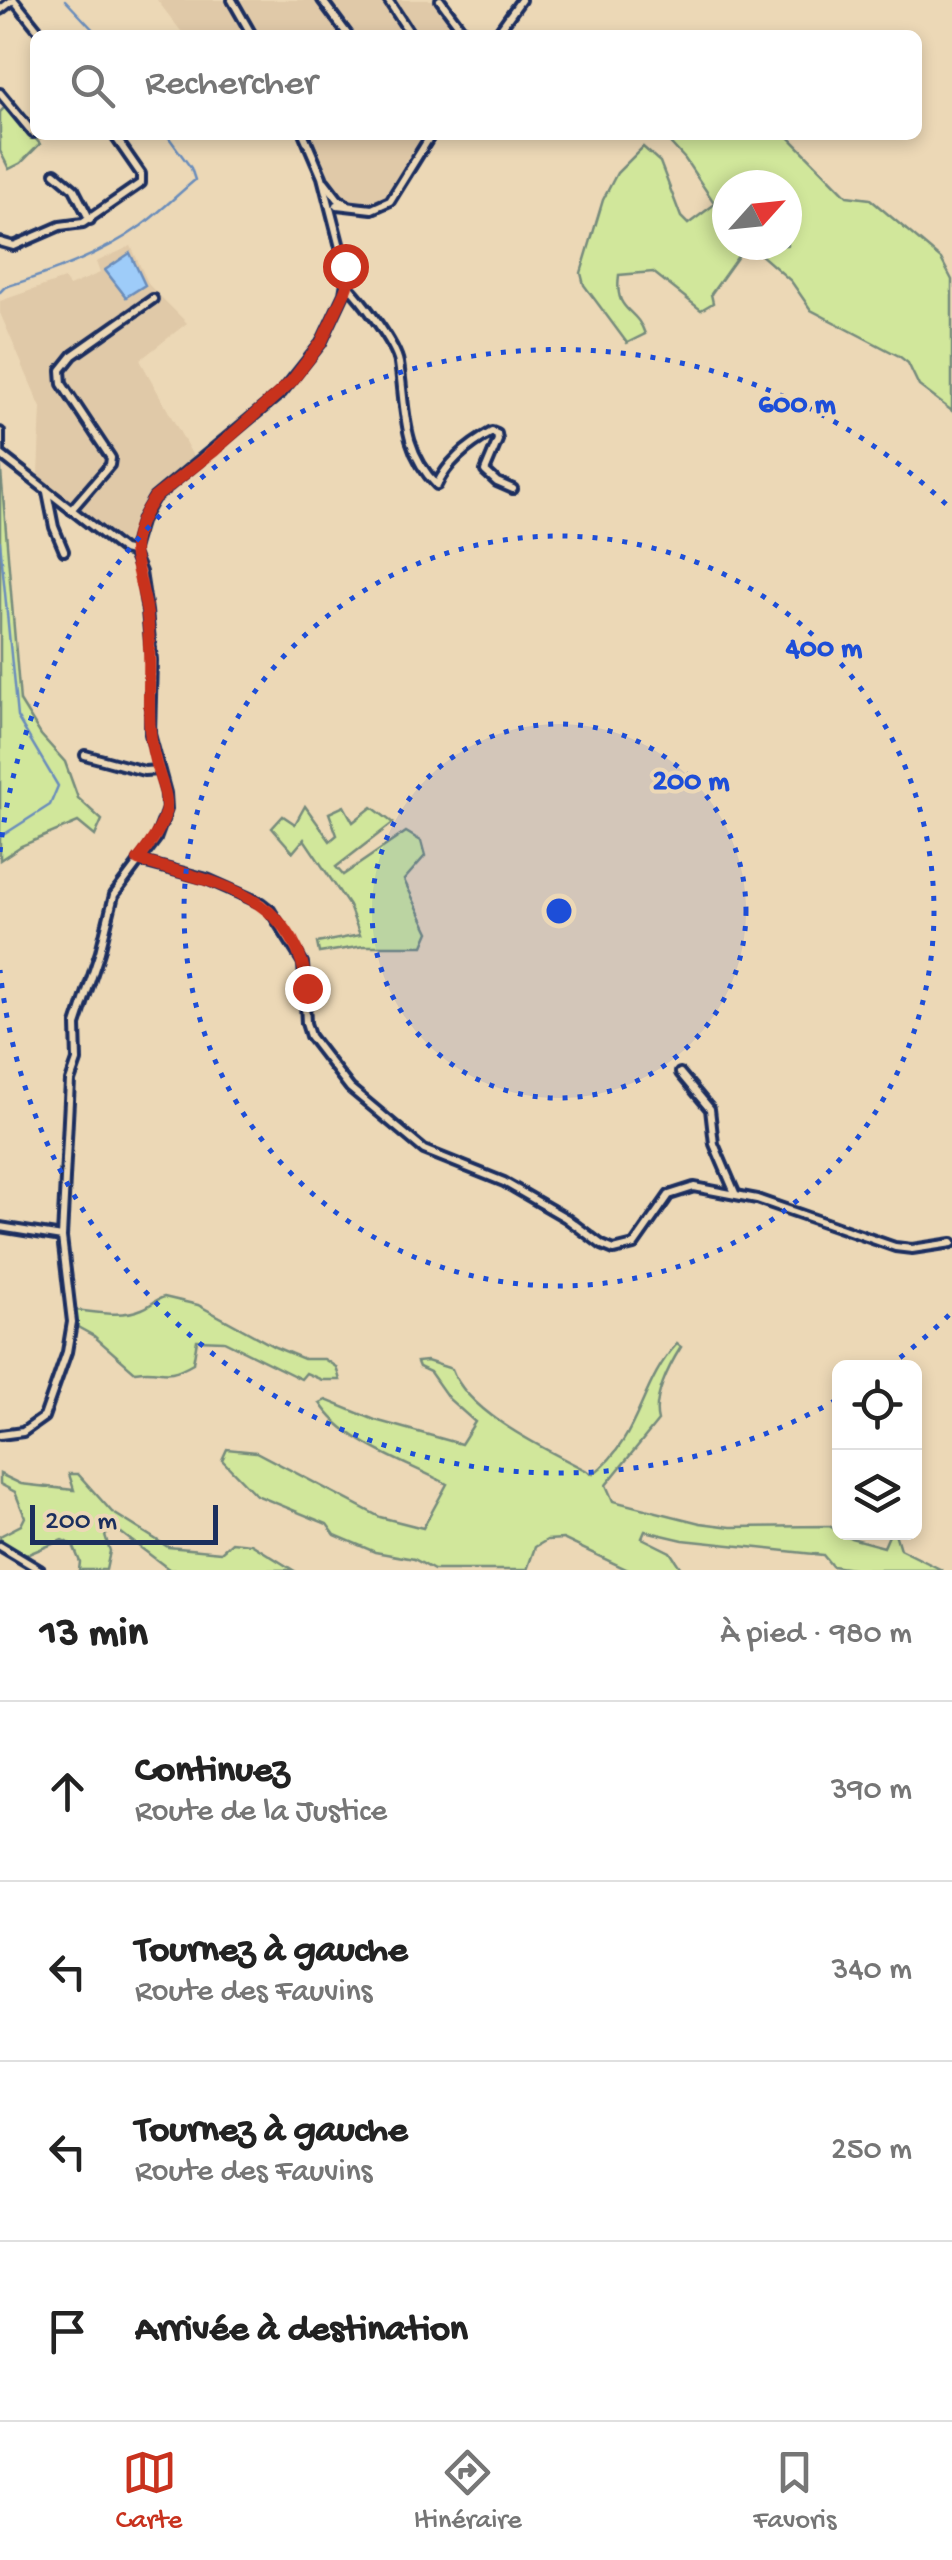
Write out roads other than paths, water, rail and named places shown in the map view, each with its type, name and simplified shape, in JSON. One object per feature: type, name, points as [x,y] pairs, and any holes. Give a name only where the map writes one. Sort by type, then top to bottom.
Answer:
[{"type":"street","points":[[0,10],[14,0],[38,30]]},
{"type":"street","points":[[232,0],[249,30]]},
{"type":"street","points":[[322,0],[344,30]]},
{"type":"street","points":[[388,0],[408,30]]},
{"type":"street","points":[[440,0],[462,30]]},
{"type":"street","points":[[500,30],[521,0]]},
{"type":"street","points":[[0,94],[30,131]]},
{"type":"street","points":[[0,242],[14,246],[60,226],[90,220],[142,181],[117,140]]},
{"type":"street","points":[[306,140],[333,201],[331,218],[347,286],[395,352],[409,441],[437,486],[449,466],[473,442],[492,432],[498,434],[485,472],[513,489]]},
{"type":"street","points":[[333,201],[372,209],[390,201],[421,140]]},
{"type":"street","points":[[56,173],[74,189],[90,220]]},
{"type":"street","points":[[0,1436],[23,1432],[44,1417],[67,1352],[72,1322],[62,1237],[76,1025],[114,894],[156,840],[165,820],[166,792],[150,734],[152,660],[147,611],[132,552],[142,518],[154,498],[228,440],[292,381],[321,343],[347,286]]},
{"type":"street","points":[[71,510],[110,465],[111,458],[62,384],[61,370],[73,355],[153,298]]},
{"type":"street","points":[[0,432],[0,453],[123,550],[132,552]]},
{"type":"street","points":[[46,491],[64,551]]},
{"type":"street","points":[[85,755],[144,771],[159,770]]},
{"type":"street","points":[[138,860],[206,879],[262,903],[303,963],[306,1023],[323,1056],[350,1088],[435,1156],[504,1182],[566,1218],[602,1246],[614,1250],[628,1248],[638,1241],[664,1201],[676,1190],[694,1187],[735,1193],[895,1247],[952,1243]]},
{"type":"street","points":[[680,1072],[710,1110],[714,1144],[735,1193]]},
{"type":"street","points":[[0,1227],[62,1237]]},
{"type":"street","points":[[0,1546],[40,1570]]},
{"type":"water","points":[[130,253],[145,285],[126,297],[105,270]]},
{"type":"waterway","points":[[65,0],[93,30]]},
{"type":"waterway","points":[[0,292],[109,246],[148,221],[195,180],[171,140]]},
{"type":"waterway","points":[[0,541],[17,717],[58,786],[50,805],[0,837]]}]
